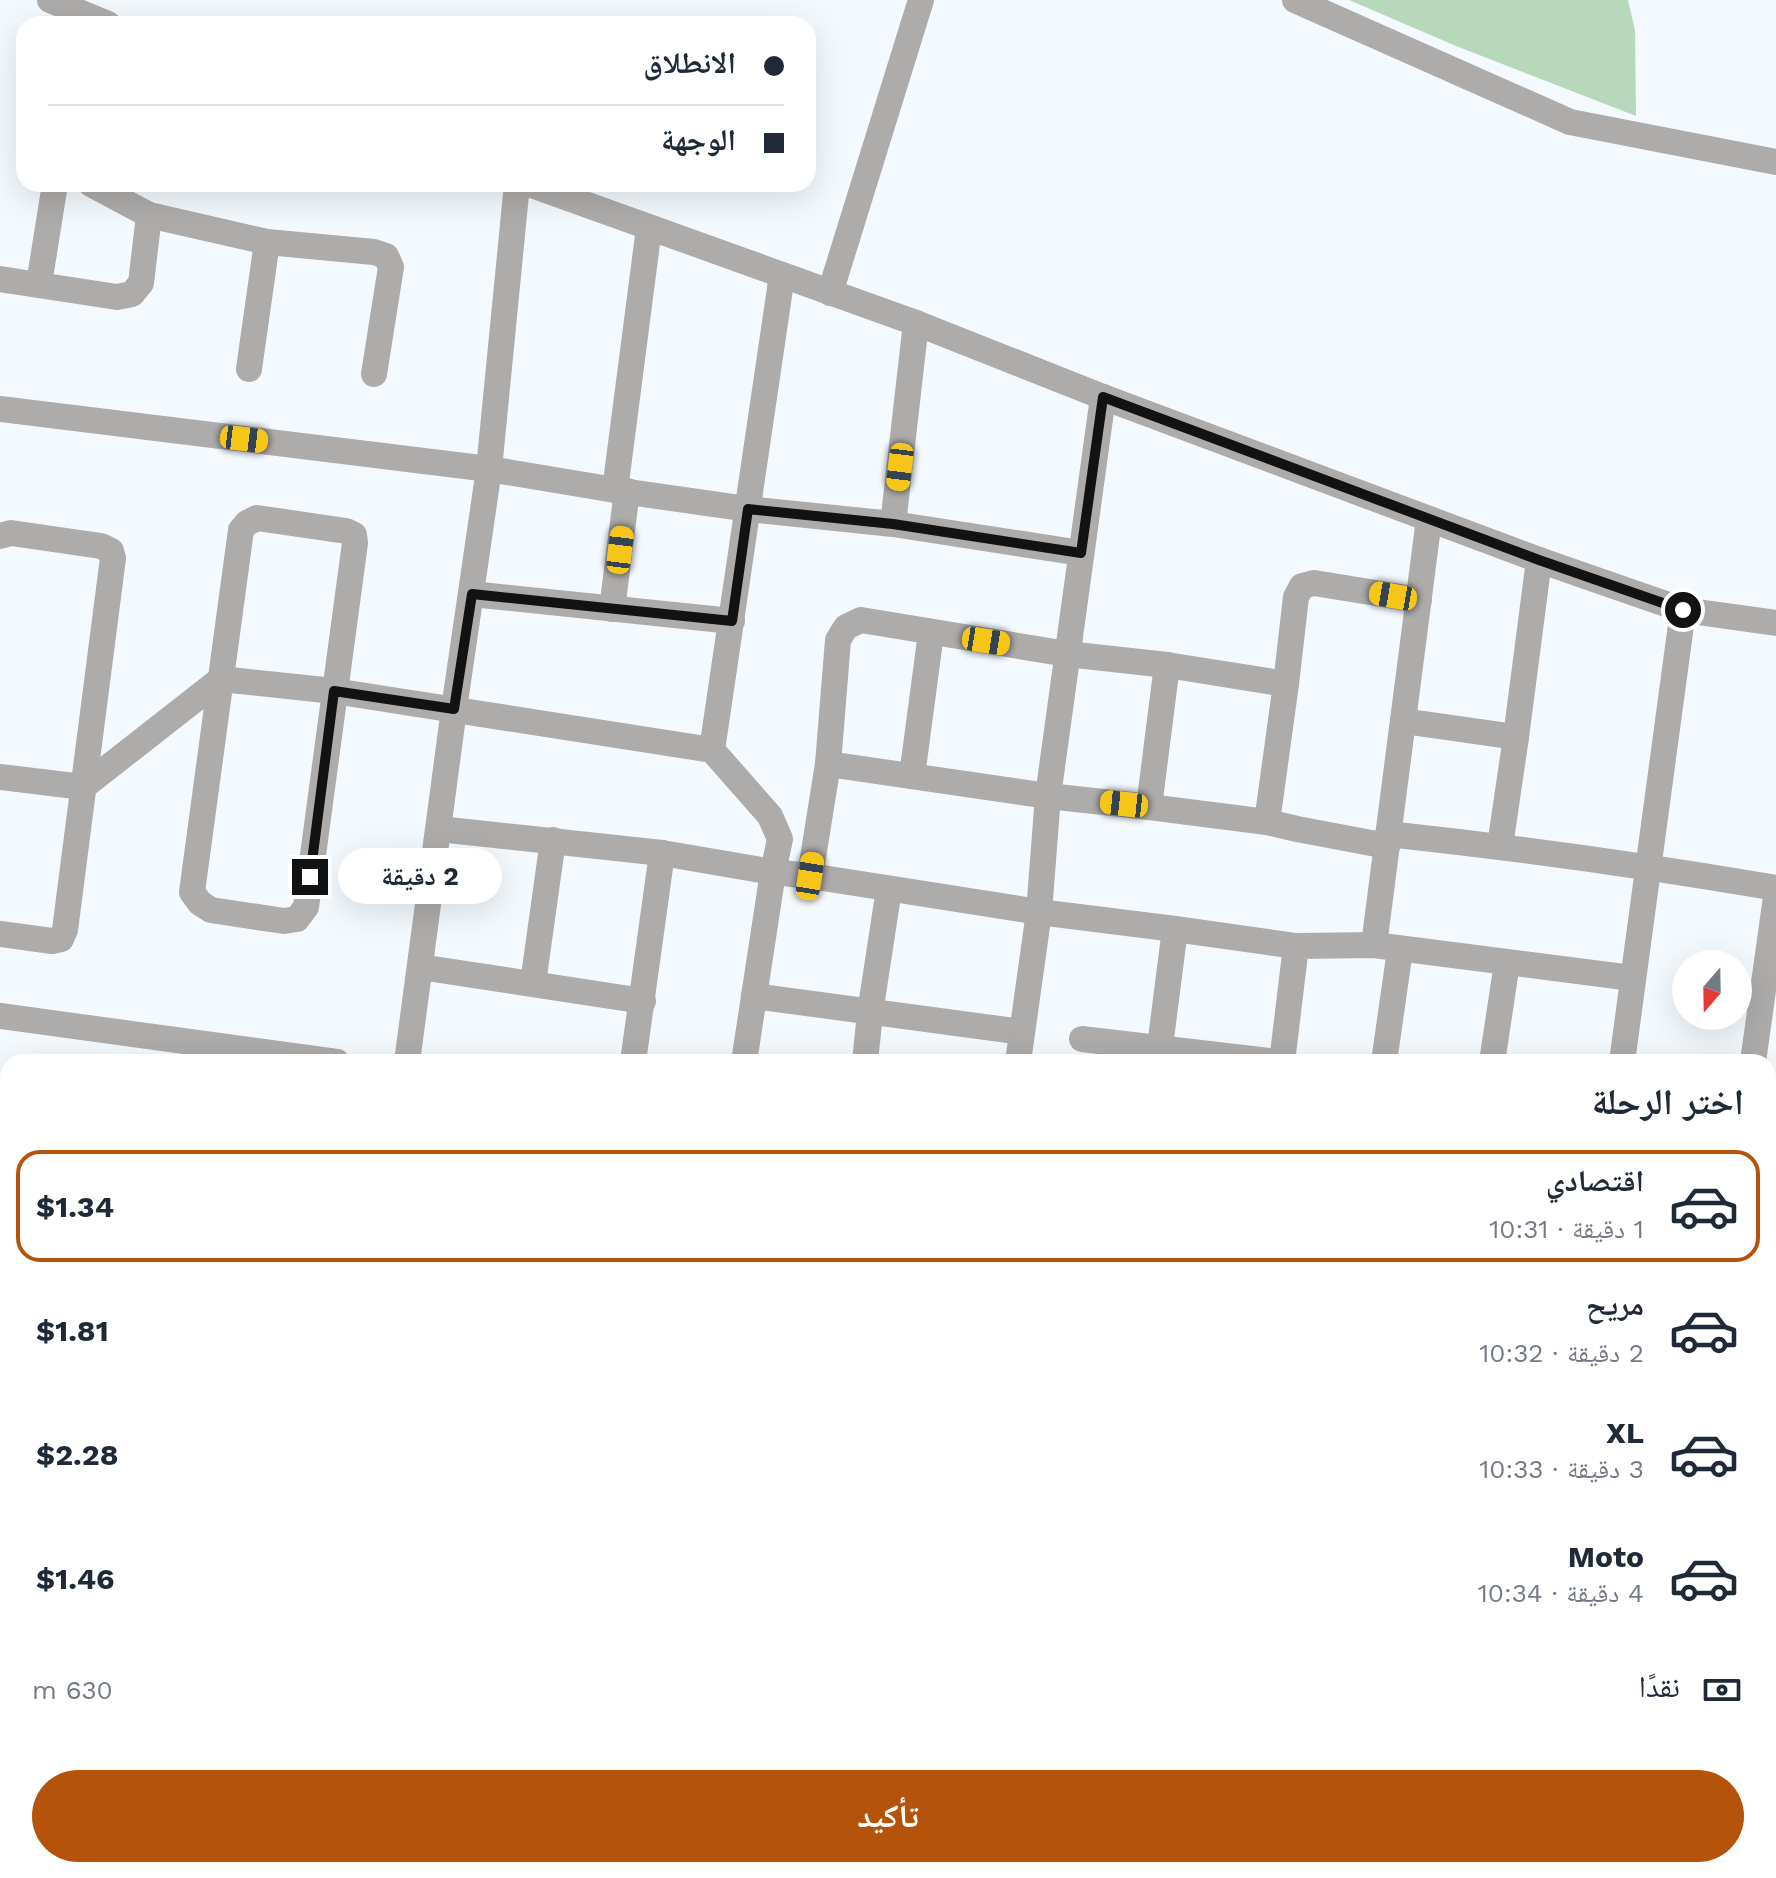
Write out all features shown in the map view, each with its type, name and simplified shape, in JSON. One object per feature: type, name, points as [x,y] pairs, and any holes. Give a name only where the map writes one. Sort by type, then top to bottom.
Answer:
[{"type":"street","points":[[50,0],[83,16]]},
{"type":"street","points":[[830,293],[921,0]]},
{"type":"street","points":[[1295,0],[1570,122],[1776,162]]},
{"type":"street","points":[[39,284],[54,192]]},
{"type":"street","points":[[106,192],[149,215],[267,242],[374,252],[386,256],[391,267],[374,374]]},
{"type":"street","points":[[408,1054],[489,469],[516,192]]},
{"type":"street","points":[[551,192],[916,323],[1103,397],[1539,560],[1683,610],[1776,623]]},
{"type":"street","points":[[0,279],[117,297],[132,294],[141,283],[149,215]]},
{"type":"street","points":[[612,609],[621,491],[649,228]]},
{"type":"street","points":[[249,369],[267,242]]},
{"type":"street","points":[[712,750],[782,275]]},
{"type":"street","points":[[893,524],[916,323]]},
{"type":"street","points":[[1019,1054],[1039,912],[1048,796],[1103,397]]},
{"type":"street","points":[[0,409],[489,469],[621,491],[748,509],[893,524],[1081,553]]},
{"type":"street","points":[[257,518],[346,531],[354,535],[306,907],[297,919],[284,921],[211,910],[200,903],[192,892],[221,679],[241,530],[247,523],[257,518]]},
{"type":"street","points":[[1384,1054],[1387,840],[1429,519]]},
{"type":"street","points":[[0,536],[11,533],[101,546],[111,551],[113,558],[65,930],[61,939],[52,941],[0,934]]},
{"type":"street","points":[[1500,846],[1539,560]]},
{"type":"street","points":[[1267,822],[1296,597],[1302,586],[1314,583],[1419,600]]},
{"type":"street","points":[[472,594],[732,621]]},
{"type":"street","points":[[1623,1054],[1683,610]]},
{"type":"street","points":[[810,876],[828,764],[838,640],[846,627],[861,620],[1067,654],[1167,665],[1286,684]]},
{"type":"street","points":[[912,776],[931,633]]},
{"type":"street","points":[[1149,807],[1167,665]]},
{"type":"street","points":[[0,777],[83,787],[221,679],[334,691],[712,750],[770,816],[780,839],[745,1054]]},
{"type":"street","points":[[1403,721],[1516,737]]},
{"type":"street","points":[[828,764],[1387,840],[1500,846],[1776,888]]},
{"type":"street","points":[[439,829],[662,853],[1039,912],[1296,946],[1387,947],[1632,978]]},
{"type":"street","points":[[533,983],[553,840]]},
{"type":"street","points":[[634,1054],[662,853]]},
{"type":"street","points":[[866,1054],[889,889]]},
{"type":"street","points":[[1754,1054],[1776,897]]},
{"type":"street","points":[[1159,1054],[1175,929]]},
{"type":"street","points":[[1281,1054],[1296,946]]},
{"type":"street","points":[[1493,1054],[1507,963]]},
{"type":"street","points":[[420,967],[643,1001]]},
{"type":"street","points":[[754,996],[1022,1032]]},
{"type":"street","points":[[0,1016],[152,1049],[223,1054]]},
{"type":"street","points":[[1082,1039],[1154,1054]]},
{"type":"green space","points":[[1349,0],[1628,0],[1635,30],[1636,116],[1456,46]]},
{"type":"route","points":[[310,877],[334,691],[454,709],[472,594],[732,621],[748,509],[893,524],[1081,553],[1103,397],[1539,560],[1683,610]]}]
